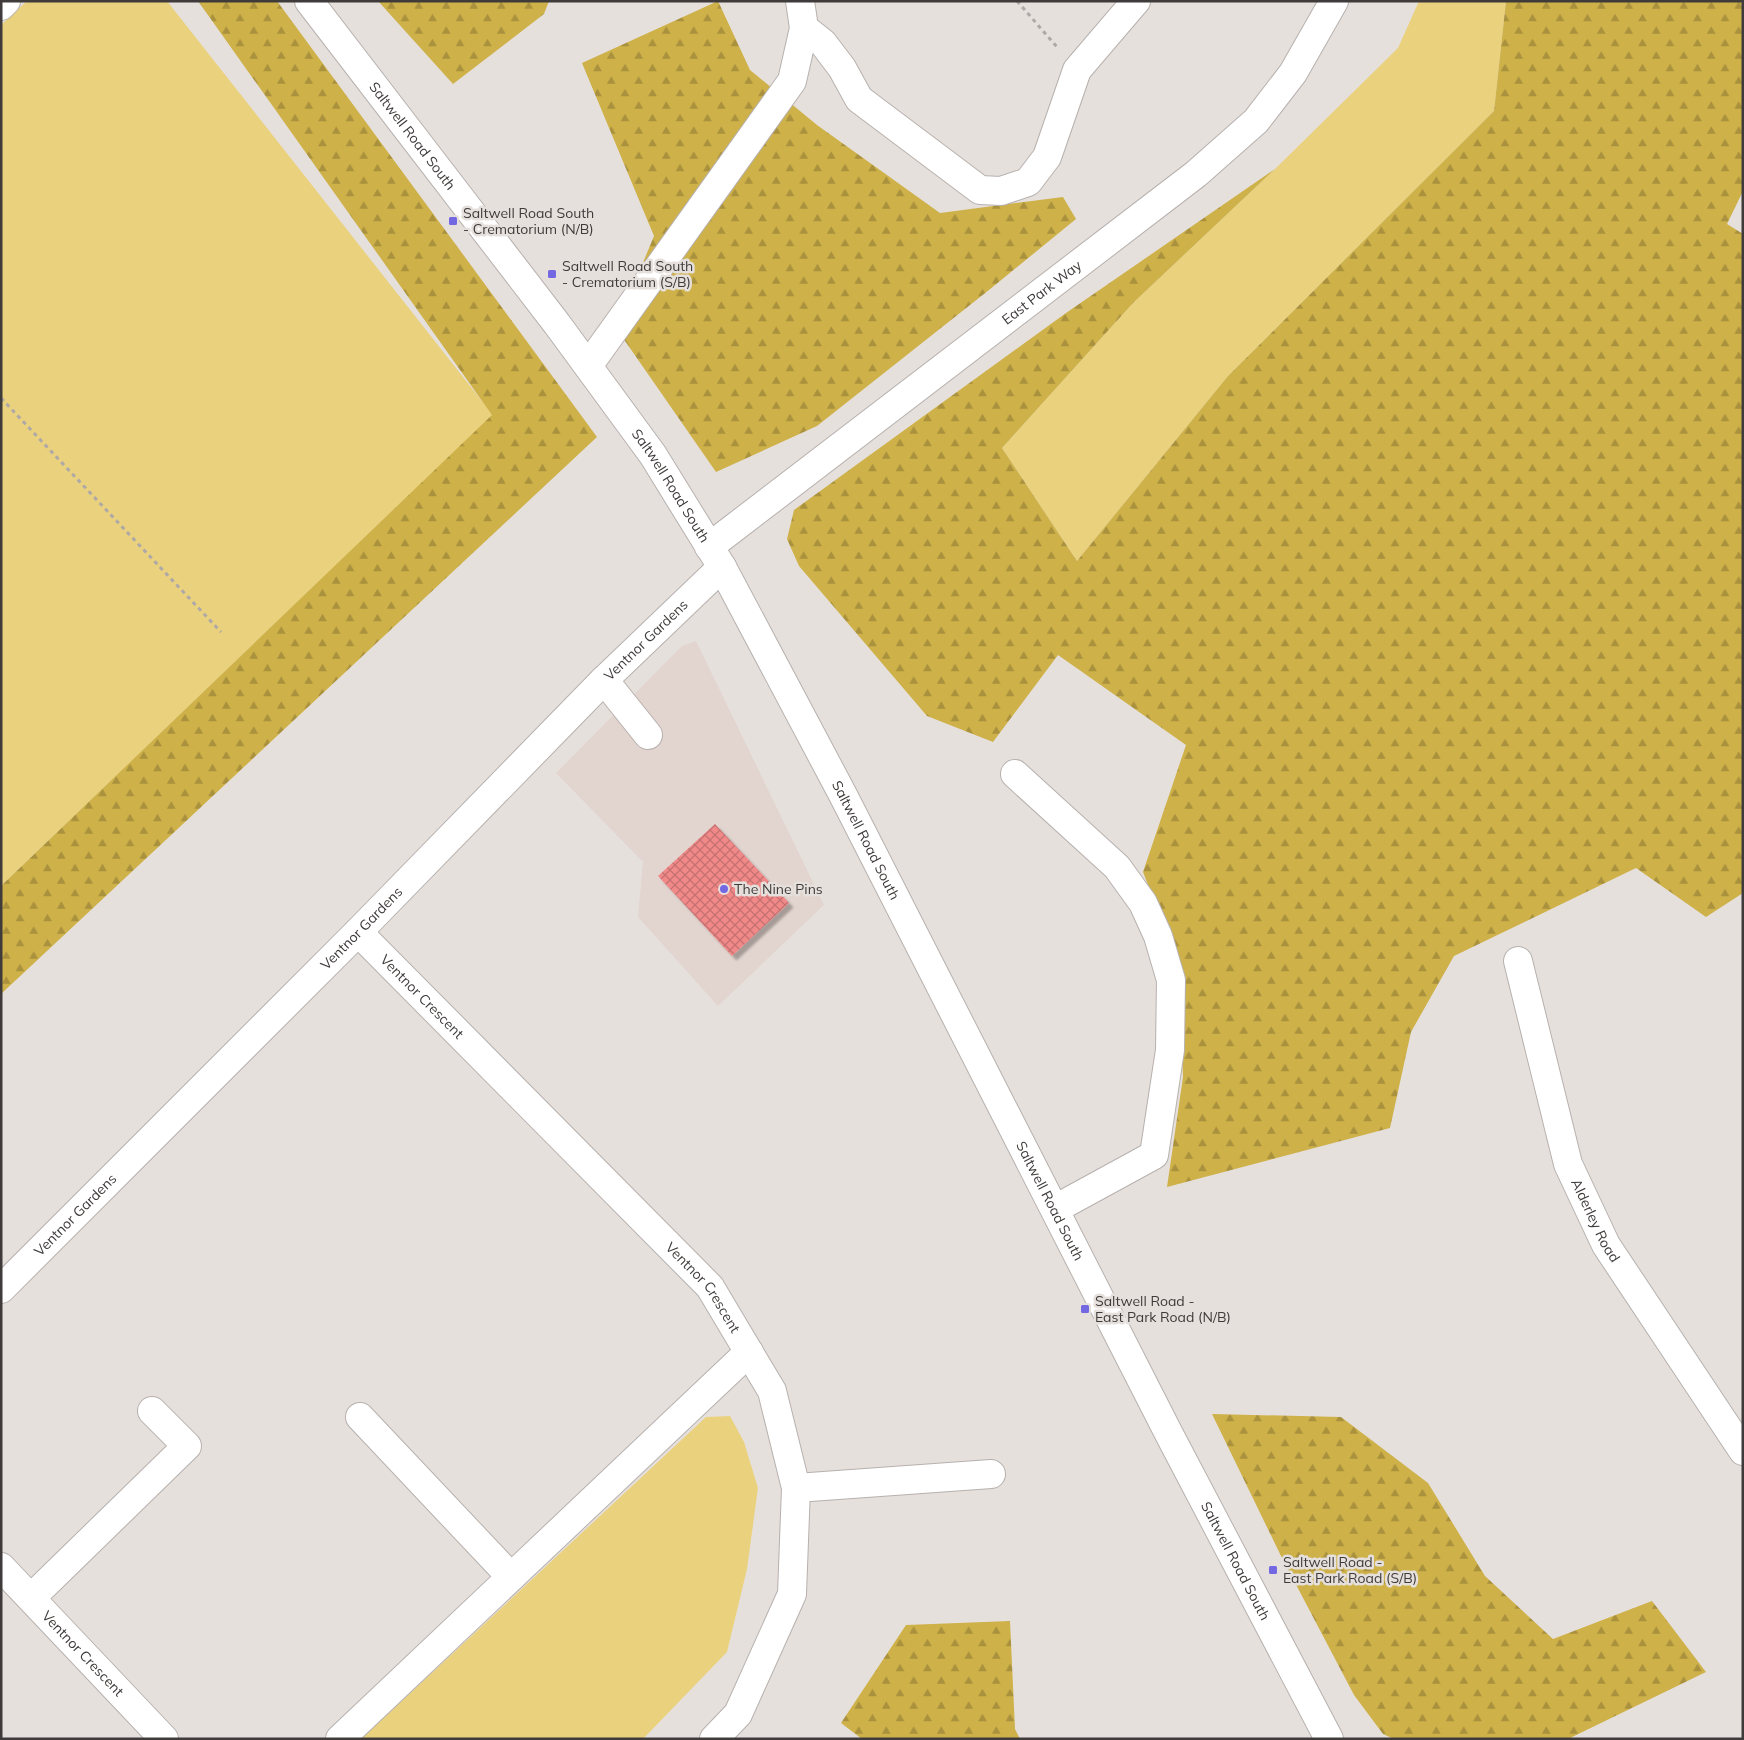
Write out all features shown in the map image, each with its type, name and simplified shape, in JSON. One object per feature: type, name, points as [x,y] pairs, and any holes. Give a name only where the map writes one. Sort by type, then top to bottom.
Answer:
[{"type":"street","points":[[1,6],[6,1]]},
{"type":"street","name":"Saltwell Road South","points":[[309,1],[588,366],[653,455],[715,557],[848,804],[1169,1434],[1329,1739]]},
{"type":"street","points":[[588,366],[792,81],[804,28],[800,1]]},
{"type":"street","points":[[804,28],[823,43],[842,68],[859,99],[980,190],[1001,191],[1028,182],[1047,156],[1077,70],[1136,1]]},
{"type":"street","name":"East Park Way","points":[[715,557],[1196,174],[1256,122],[1293,73],[1334,1]]},
{"type":"street","name":"Ventnor Gardens","points":[[1,1288],[358,932],[604,680],[715,557]]},
{"type":"street","points":[[604,680],[648,735]]},
{"type":"street","points":[[1015,774],[1117,867],[1143,902],[1158,936],[1171,980],[1170,1050],[1154,1155],[1055,1209]]},
{"type":"street","name":"Ventnor Crescent","points":[[358,932],[710,1287],[772,1390],[796,1488],[792,1594],[738,1714],[714,1739]]},
{"type":"street","name":"Alderley Road","points":[[1518,961],[1565,1154],[1572,1173],[1606,1245],[1743,1451]]},
{"type":"street","points":[[340,1739],[749,1352]]},
{"type":"street","points":[[31,1598],[187,1446],[152,1411]]},
{"type":"street","points":[[360,1417],[511,1577]]},
{"type":"street","points":[[796,1488],[991,1474]]},
{"type":"street","name":"Ventnor Crescent","points":[[1,1567],[164,1739]]},
{"type":"path","points":[[1017,1],[1077,70]]},
{"type":"path","points":[[1,398],[221,632]]},
{"type":"shaded area","points":[[27,1],[167,1],[493,415],[1,886],[1,25]]},
{"type":"shaded area","points":[[1419,1],[1506,1],[1494,111],[1228,376],[1077,561],[1002,448],[1133,303],[1275,169],[1398,48]]},
{"type":"shaded area","points":[[696,641],[824,905],[718,1006],[638,917],[643,862],[556,773],[682,646]]},
{"type":"shaded area","points":[[730,1416],[744,1442],[758,1488],[747,1569],[727,1652],[643,1739],[361,1739],[706,1417]]},
{"type":"green space","points":[[198,1],[277,1],[597,437],[1,994],[1,886],[492,415]]},
{"type":"green space","points":[[378,1],[549,1],[544,14],[453,84]]},
{"type":"green space","points":[[718,1],[750,70],[817,125],[940,213],[1063,197],[1076,219],[817,426],[716,472],[616,328],[654,236],[582,63]]},
{"type":"green space","points":[[1506,1],[1743,1],[1743,191],[1727,224],[1743,234],[1743,893],[1706,917],[1636,868],[1454,956],[1411,1032],[1390,1128],[1167,1187],[1183,1077],[1179,964],[1143,872],[1186,745],[1058,655],[993,742],[927,716],[799,566],[787,539],[794,510],[1066,313],[1275,169],[1133,303],[1002,448],[1077,561],[1228,376],[1494,111]]},
{"type":"green space","points":[[1212,1414],[1341,1417],[1428,1483],[1485,1576],[1553,1639],[1652,1601],[1706,1672],[1568,1739],[1394,1739],[1383,1734],[1354,1695],[1281,1556]]},
{"type":"green space","points":[[1010,1621],[1015,1729],[1020,1739],[862,1739],[841,1723],[906,1625]]},
{"type":"building","name":"The Nine Pins","points":[[715,824],[789,903],[732,956],[658,876]]},
{"type":"place","name":"Saltwell Road South - Crematorium (N/B)","points":[[453,221]]},
{"type":"place","name":"Saltwell Road South - Crematorium (S/B)","points":[[552,274]]},
{"type":"place","name":"The Nine Pins","points":[[724,889]]},
{"type":"place","name":"Saltwell Road - East Park Road (N/B)","points":[[1085,1309]]},
{"type":"place","name":"Saltwell Road - East Park Road (S/B)","points":[[1273,1570]]}]
